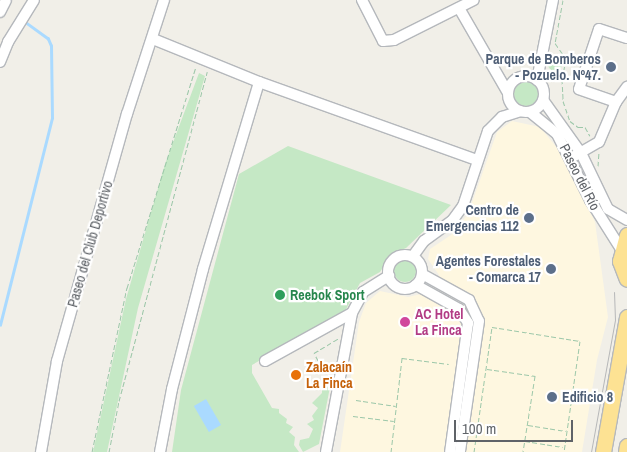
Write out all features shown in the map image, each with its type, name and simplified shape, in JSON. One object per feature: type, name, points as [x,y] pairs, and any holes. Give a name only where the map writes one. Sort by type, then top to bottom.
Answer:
[{"type":"highway","points":[[627,235],[621,249],[620,260],[627,279]]},
{"type":"highway","points":[[603,452],[627,317]]},
{"type":"highway","points":[[626,452],[627,446]]},
{"type":"street","points":[[0,12],[6,0]]},
{"type":"street","points":[[0,62],[8,42],[34,0]]},
{"type":"street","name":"Paseo del Club Deportivo","points":[[41,452],[58,361],[127,114],[153,39],[164,0]]},
{"type":"street","points":[[362,0],[384,41],[394,40],[474,0]]},
{"type":"street","points":[[502,117],[525,112],[543,100],[543,89],[538,80],[541,50],[553,0]]},
{"type":"street","points":[[459,8],[508,95],[525,112]]},
{"type":"street","points":[[616,102],[579,89],[599,28],[627,38]]},
{"type":"street","points":[[153,39],[259,82],[472,160]]},
{"type":"street","points":[[413,256],[424,241],[452,221],[463,206],[472,160],[488,131],[502,117],[508,95],[517,78],[533,65],[541,50]]},
{"type":"street","points":[[491,65],[517,78],[538,80]]},
{"type":"street","points":[[160,452],[172,389],[203,269],[259,82]]},
{"type":"street","points":[[576,155],[599,142],[616,102],[627,87]]},
{"type":"street","name":"Paseo del Río","points":[[543,100],[608,209],[627,220]]},
{"type":"street","name":"Paseo del Río","points":[[525,112],[549,125],[576,155],[590,200],[621,249]]},
{"type":"street","points":[[413,256],[420,264],[422,274],[416,285]]},
{"type":"street","points":[[413,256],[396,257],[389,265],[389,276],[400,288],[416,285],[459,309],[468,323],[450,452]]},
{"type":"street","points":[[422,274],[469,300],[479,321],[460,452]]},
{"type":"street","points":[[326,452],[352,313],[363,292],[389,276]]},
{"type":"street","points":[[266,361],[352,313]]},
{"type":"path","points":[[563,0],[555,43],[566,59],[562,79],[563,101],[570,121],[585,127],[600,155],[597,173]]},
{"type":"path","points":[[92,452],[127,288],[199,58]]},
{"type":"path","points":[[109,452],[119,401],[210,62]]},
{"type":"path","points":[[474,452],[492,327],[580,341],[564,452]]},
{"type":"path","points":[[325,384],[329,380],[312,353],[348,333]]},
{"type":"path","points":[[391,452],[402,358],[449,364]]},
{"type":"path","points":[[486,369],[535,376],[523,452]]},
{"type":"path","points":[[356,400],[396,406]]},
{"type":"path","points":[[353,416],[394,421]]},
{"type":"path","points":[[527,425],[567,431]]},
{"type":"path","points":[[525,441],[564,447]]},
{"type":"shaded area","points":[[512,121],[540,127],[562,154],[595,222],[608,317],[597,360],[582,452],[340,452],[359,322],[366,303],[380,291],[408,297],[430,292],[439,275],[428,259],[430,249],[451,235],[468,214],[497,132]]},
{"type":"green space","points":[[555,57],[560,59],[562,64],[560,69],[555,71],[550,69],[548,64],[550,59]]},
{"type":"green space","points":[[199,73],[205,76],[138,308],[107,452],[93,452],[126,299],[165,164]]},
{"type":"green space","points":[[526,82],[535,85],[538,94],[535,103],[526,106],[517,103],[514,94],[517,85]]},
{"type":"green space","name":"Reebok Sport","points":[[288,146],[451,205],[406,248],[392,254],[380,272],[360,283],[344,313],[252,365],[252,373],[272,408],[279,409],[279,413],[287,419],[286,423],[293,427],[289,432],[295,437],[294,445],[299,452],[172,452],[181,390],[239,174]]},
{"type":"green space","points":[[405,260],[413,263],[416,271],[413,279],[405,282],[397,279],[394,271],[397,263]]},
{"type":"green space","points":[[322,387],[330,387],[319,444],[303,452],[299,445],[300,440],[309,438],[313,429],[307,424],[314,420],[312,416],[318,408],[312,403],[322,393]]},
{"type":"water","points":[[206,399],[221,425],[209,432],[194,406]]},
{"type":"waterway","points":[[0,325],[52,118],[51,46],[48,39],[26,23]]},
{"type":"tram line","points":[[591,452],[615,320],[614,292]]},
{"type":"place","name":"Parque de Bomberos - Pozuelo. Nº47.","points":[[611,67]]},
{"type":"place","name":"Centro de Emergencias 112","points":[[529,218]]},
{"type":"place","name":"Agentes Forestales - Comarca 17","points":[[551,269]]},
{"type":"place","name":"Reebok Sport","points":[[280,295]]},
{"type":"place","name":"AC Hotel La Finca","points":[[405,322]]},
{"type":"place","name":"Zalacaín La Finca","points":[[296,375]]},
{"type":"place","name":"Edificio 8","points":[[552,397]]}]
